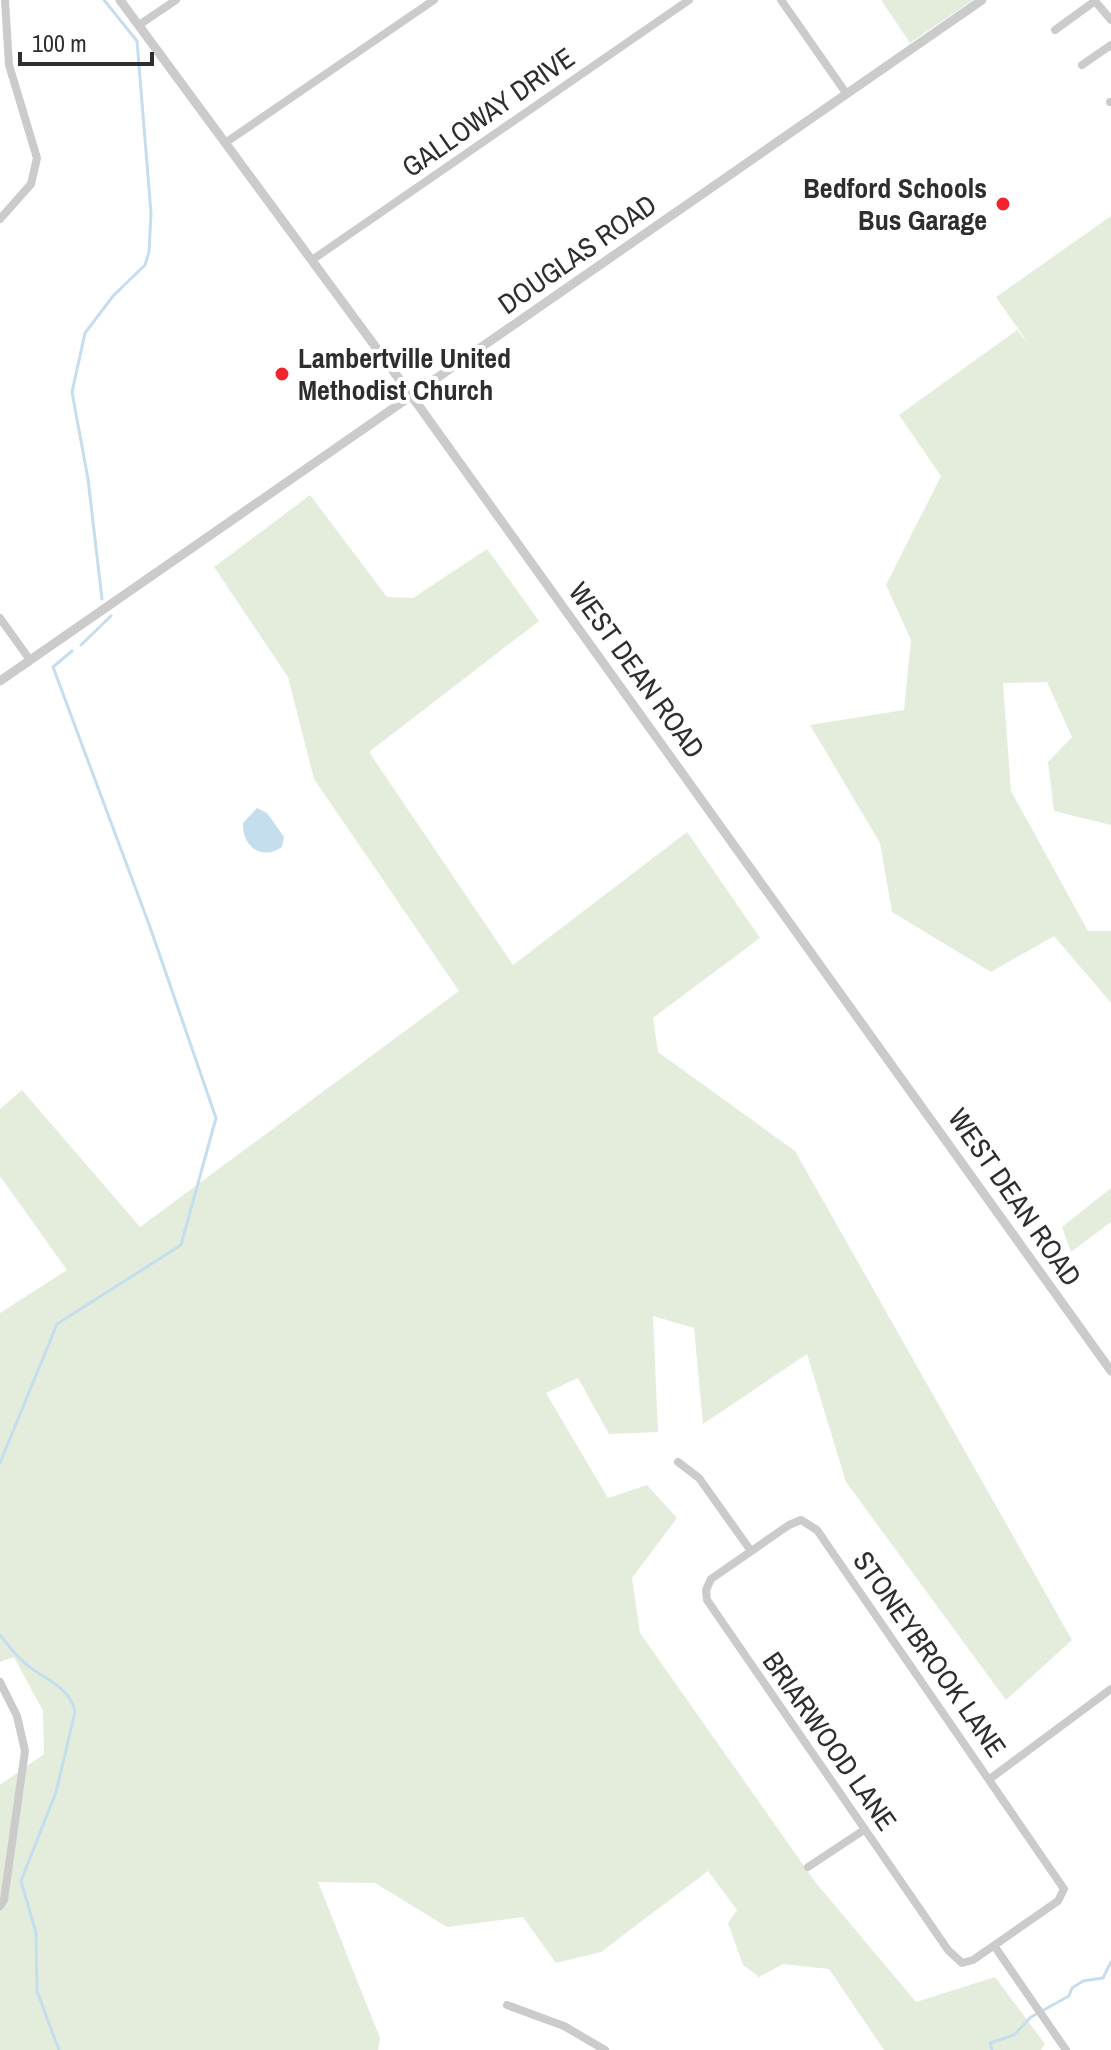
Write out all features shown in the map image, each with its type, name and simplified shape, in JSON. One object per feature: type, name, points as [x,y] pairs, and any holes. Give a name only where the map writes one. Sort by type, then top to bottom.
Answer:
[{"type":"street","points":[[0,219],[26,192],[36,168],[35,149],[4,53],[5,0]]},
{"type":"street","name":"WEST DEAN ROAD","points":[[120,0],[411,395],[1111,1371]]},
{"type":"street","points":[[139,25],[176,0]]},
{"type":"street","points":[[225,143],[434,0]]},
{"type":"street","name":"GALLOWAY DRIVE","points":[[312,260],[689,0]]},
{"type":"street","points":[[781,0],[846,93]]},
{"type":"street","name":"DOUGLAS ROAD","points":[[0,681],[982,0]]},
{"type":"street","points":[[1055,30],[1095,1],[1111,20]]},
{"type":"street","points":[[1082,65],[1111,45]]},
{"type":"street","points":[[0,618],[30,660]]},
{"type":"street","points":[[678,1462],[699,1478],[751,1551]]},
{"type":"street","name":"STONEYBROOK LANE","points":[[751,1551],[801,1520],[817,1530],[991,1778],[1064,1889],[1058,1901],[995,1947],[973,1960],[960,1961]]},
{"type":"street","name":"BRIARWOOD LANE","points":[[751,1551],[711,1579],[706,1590],[707,1600],[948,1950],[960,1961]]},
{"type":"street","points":[[0,1682],[17,1716],[25,1751],[4,1900],[0,1906]]},
{"type":"street","points":[[991,1778],[1111,1689]]},
{"type":"street","points":[[808,1867],[864,1830]]},
{"type":"street","points":[[995,1947],[1066,2050]]},
{"type":"street","points":[[507,2005],[564,2026],[605,2050]]},
{"type":"green space","points":[[881,0],[973,0],[910,43]]},
{"type":"green space","points":[[1111,216],[1111,825],[1054,811],[1048,762],[1072,737],[1047,682],[1003,683],[1011,791],[1088,931],[1111,931],[1111,1003],[1054,936],[991,972],[892,912],[880,843],[810,725],[904,710],[911,640],[886,585],[941,476],[899,415],[1017,330],[1028,343],[996,297]]},
{"type":"green space","points":[[310,495],[387,597],[413,598],[487,549],[539,621],[369,752],[513,965],[687,832],[760,938],[653,1018],[658,1052],[795,1151],[1072,1640],[1006,1700],[846,1482],[807,1354],[703,1424],[694,1328],[653,1316],[658,1432],[609,1434],[578,1378],[546,1393],[608,1498],[647,1485],[677,1518],[632,1578],[640,1633],[816,1883],[916,2002],[995,1977],[1045,2044],[1041,2050],[884,2050],[829,1969],[783,1964],[759,1977],[743,1965],[728,1923],[737,1910],[708,1871],[601,1952],[556,1963],[523,1917],[447,1927],[375,1883],[318,1882],[380,2038],[378,2050],[0,2050],[0,1785],[44,1754],[43,1711],[14,1657],[0,1662],[0,1313],[67,1270],[0,1176],[0,1109],[22,1090],[140,1227],[459,991],[314,779],[288,677],[214,567]]},
{"type":"green space","points":[[1111,1188],[1111,1222],[1071,1252],[1062,1227]]},
{"type":"water","points":[[257,808],[267,813],[284,837],[282,847],[275,851],[261,852],[246,839],[243,823]]},
{"type":"waterway","points":[[102,599],[88,479],[72,392],[85,333],[113,296],[145,265],[149,252],[151,213],[137,41],[104,0]]},
{"type":"waterway","points":[[81,645],[111,616]]},
{"type":"waterway","points":[[0,1463],[57,1324],[181,1245],[216,1118],[150,927],[53,667],[72,651]]},
{"type":"waterway","points":[[0,1635],[22,1661],[68,1696],[75,1712],[56,1792],[21,1881],[36,1933],[37,1991],[59,2050]]},
{"type":"waterway","points":[[992,2050],[990,2043],[1014,2035],[1031,2017],[1069,1996],[1072,1988],[1083,1981],[1103,1978],[1111,1962]]},
{"type":"place","name":"Bedford Schools Bus Garage","points":[[1003,204]]},
{"type":"place","name":"Lambertville United Methodist Church","points":[[282,374]]}]
